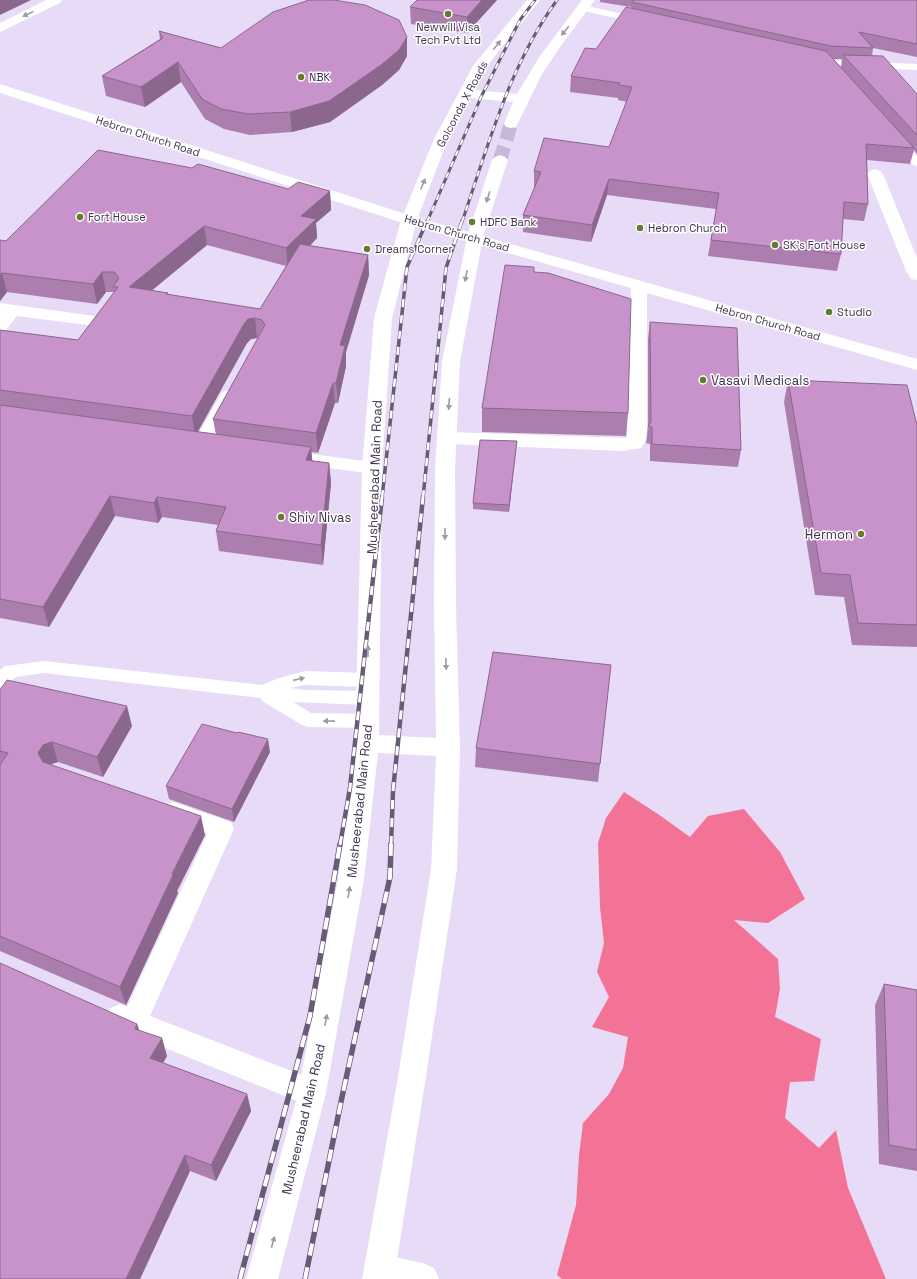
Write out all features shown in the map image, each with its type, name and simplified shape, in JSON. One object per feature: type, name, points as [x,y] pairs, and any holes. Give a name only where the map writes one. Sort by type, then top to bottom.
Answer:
[{"type":"main road","points":[[0,28],[56,0]]},
{"type":"main road","name":"Golconda X Roads","points":[[409,220],[441,139],[480,66],[534,0]]},
{"type":"main road","points":[[511,124],[522,99],[551,49],[586,4]]},
{"type":"main road","name":"Hebron Church Road","points":[[0,88],[409,220],[474,237],[917,365]]},
{"type":"main road","points":[[466,93],[522,99]]},
{"type":"main road","points":[[423,1279],[379,1274],[411,1083],[444,869],[448,748],[445,606],[445,469],[451,362],[474,237],[500,160]]},
{"type":"main road","points":[[875,174],[914,271],[917,275]]},
{"type":"main road","name":"Musheerabad Main Road","points":[[262,1279],[312,1094],[352,879],[368,732],[372,468],[383,318],[409,220]]},
{"type":"main road","points":[[447,438],[623,445],[634,444],[637,439],[639,285]]},
{"type":"main road","points":[[0,326],[6,309],[99,315],[84,336]]},
{"type":"main road","points":[[202,444],[235,384]]},
{"type":"main road","points":[[264,453],[372,468]]},
{"type":"main road","points":[[368,732],[448,748]]},
{"type":"main road","points":[[133,1022],[222,829],[155,806]]},
{"type":"main road","points":[[98,1007],[312,1094]]},
{"type":"lane","points":[[586,4],[652,24]]},
{"type":"lane","points":[[806,58],[828,64],[917,67]]},
{"type":"lane","points":[[828,64],[838,75]]},
{"type":"lane","points":[[891,134],[917,163]]},
{"type":"lane","points":[[0,680],[11,671],[44,667],[306,697],[368,689]]},
{"type":"lane","points":[[262,692],[308,720],[368,732]]},
{"type":"shaded area","points":[[624,792],[690,837],[708,816],[744,809],[780,852],[805,899],[768,923],[734,920],[778,959],[780,989],[775,1017],[821,1039],[814,1081],[790,1082],[785,1118],[819,1148],[836,1130],[848,1188],[886,1279],[562,1279],[557,1275],[576,1205],[579,1155],[583,1123],[609,1094],[623,1068],[628,1037],[592,1027],[609,997],[597,972],[604,943],[600,907],[598,843],[606,818]]},
{"type":"building","name":"NBK","points":[[309,0],[334,0],[365,5],[399,20],[407,37],[399,50],[381,65],[329,101],[290,112],[248,114],[221,109],[202,99],[178,62],[141,87],[102,76],[163,38],[159,31],[221,48],[273,12]]},
{"type":"building","points":[[417,0],[482,0],[467,17],[410,7]]},
{"type":"building","points":[[633,0],[917,0],[917,44],[859,32],[873,48],[831,46],[632,2]]},
{"type":"building","points":[[626,7],[826,51],[914,148],[866,144],[868,204],[844,202],[841,254],[711,240],[719,193],[609,179],[592,225],[523,215],[541,172],[534,171],[544,138],[609,147],[632,87],[619,85],[620,83],[571,76],[585,48],[596,49]]},
{"type":"building","points":[[843,55],[883,56],[917,94],[917,135]]},
{"type":"building","points":[[98,150],[192,168],[198,164],[288,189],[298,182],[330,191],[301,216],[316,219],[286,248],[204,226],[129,287],[260,309],[300,244],[368,255],[340,345],[345,346],[336,383],[333,383],[316,433],[213,419],[265,325],[262,320],[255,318],[248,319],[244,324],[192,416],[0,390],[0,330],[78,340],[118,287],[113,287],[119,278],[114,272],[102,272],[93,284],[2,273],[0,275],[0,240],[6,241]]},
{"type":"building","points":[[505,265],[534,267],[534,272],[548,273],[631,299],[628,413],[482,408]]},
{"type":"building","points":[[650,322],[737,328],[741,450],[652,444],[652,427],[648,426],[651,422]]},
{"type":"building","name":"Hermon","points":[[788,380],[907,385],[917,425],[917,625],[858,623],[850,575],[821,573]]},
{"type":"building","points":[[0,405],[311,447],[306,460],[329,463],[321,545],[216,531],[226,507],[157,497],[154,503],[110,496],[43,607],[0,599]]},
{"type":"building","points":[[480,440],[517,441],[509,505],[473,503]]},
{"type":"building","points":[[493,652],[611,665],[600,764],[476,748]]},
{"type":"building","points":[[7,680],[127,706],[97,757],[52,742],[43,745],[38,753],[43,762],[201,816],[172,874],[173,875],[120,987],[0,936],[0,765],[8,753],[0,751],[0,690]]},
{"type":"building","points":[[202,724],[268,739],[232,809],[166,786]]},
{"type":"building","points":[[0,963],[137,1024],[135,1029],[162,1038],[150,1058],[247,1094],[211,1165],[185,1155],[126,1279],[0,1279]]},
{"type":"building","points":[[884,984],[917,990],[917,1150],[889,1145]]},
{"type":"tunnel","points":[[500,160],[511,124]]},
{"type":"railway","points":[[427,222],[482,95],[520,20],[535,0]]},
{"type":"railway","points":[[462,222],[501,107],[540,25],[557,0]]},
{"type":"railway","points":[[382,498],[407,267],[427,221]]},
{"type":"railway","points":[[423,498],[446,268],[462,221]]},
{"type":"railway","points":[[340,845],[350,788],[382,497]]},
{"type":"railway","points":[[391,845],[393,791],[423,497]]},
{"type":"railway","points":[[240,1279],[310,1016],[340,844]]},
{"type":"railway","points":[[305,1279],[342,1097],[390,877],[391,844]]},
{"type":"place","name":"Newwill Visa Tech Pvt Ltd","points":[[448,14]]},
{"type":"place","name":"NBK","points":[[301,77]]},
{"type":"place","name":"Fort House","points":[[80,217]]},
{"type":"place","name":"HDFC Bank","points":[[472,222]]},
{"type":"place","name":"Hebron Church","points":[[640,228]]},
{"type":"place","name":"SK's Fort House","points":[[775,245]]},
{"type":"place","name":"Dreams Corner","points":[[367,249]]},
{"type":"place","name":"Studio","points":[[829,312]]},
{"type":"place","name":"Vasavi Medicals","points":[[703,380]]},
{"type":"place","name":"Shiv Nivas","points":[[281,517]]},
{"type":"place","name":"Hermon","points":[[861,534]]}]
